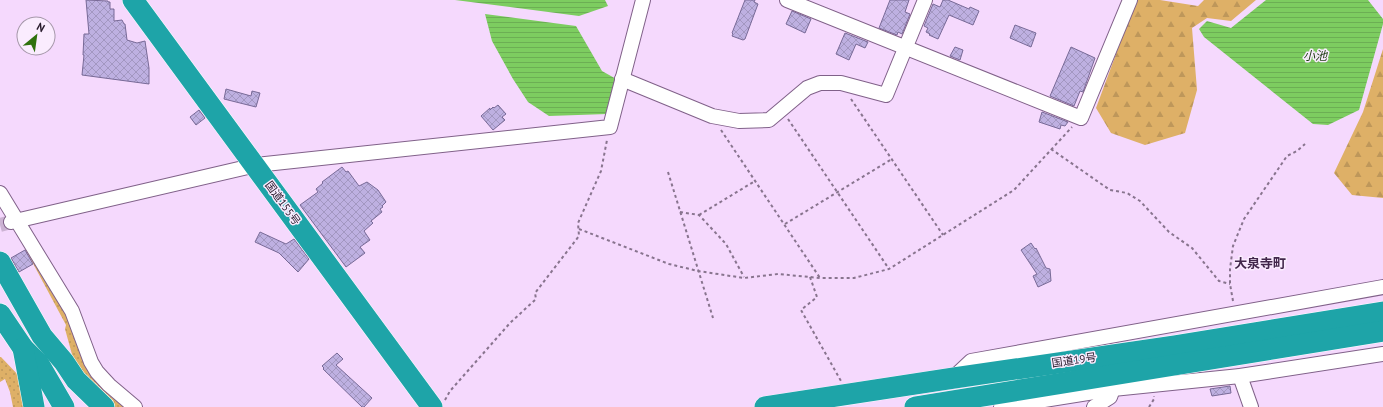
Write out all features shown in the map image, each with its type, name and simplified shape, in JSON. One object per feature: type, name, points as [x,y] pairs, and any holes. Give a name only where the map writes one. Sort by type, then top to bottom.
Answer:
[{"type":"highway","name":"国道155号","points":[[133,0],[437,405]]},
{"type":"highway","points":[[0,262],[42,336],[64,362],[76,380],[104,407]]},
{"type":"highway","name":"国道19号","points":[[915,407],[1283,338],[1383,312]]},
{"type":"highway","points":[[0,314],[23,348],[39,364],[64,407]]},
{"type":"highway","name":"国道19号","points":[[765,407],[1175,346],[1383,331]]},
{"type":"highway","points":[[42,336],[51,368],[74,407]]},
{"type":"highway","points":[[23,348],[34,407]]},
{"type":"street","points":[[14,222],[256,165],[610,127],[643,0]]},
{"type":"street","points":[[787,0],[1081,118],[1130,0]]},
{"type":"street","points":[[622,79],[712,116],[739,121],[769,120],[807,88],[820,83],[841,83],[886,95],[925,0]]},
{"type":"street","points":[[0,193],[14,222],[72,311],[91,362],[97,372],[109,385],[135,407]]},
{"type":"street","points":[[954,378],[971,362],[1383,287]]},
{"type":"street","points":[[1278,306],[1288,369]]},
{"type":"street","points":[[1001,407],[1113,389],[1240,376],[1383,354]]},
{"type":"street","points":[[1240,376],[1251,407]]},
{"type":"street","points":[[1094,407],[1110,397],[1113,389]]},
{"type":"path","points":[[841,83],[943,235]]},
{"type":"path","points":[[781,110],[889,269]]},
{"type":"path","points":[[712,116],[820,278]]},
{"type":"path","points":[[579,229],[669,264],[698,271],[744,278],[778,274],[820,278],[854,278],[889,269],[1014,190],[1081,118]]},
{"type":"path","points":[[437,405],[510,322],[536,299],[535,293],[579,236],[578,223],[601,171],[610,127]]},
{"type":"path","points":[[1236,314],[1230,284],[1233,246],[1244,219],[1287,156],[1305,144]]},
{"type":"path","points":[[1051,149],[1110,190],[1127,193],[1140,201],[1170,232],[1192,248],[1220,281],[1230,284]]},
{"type":"path","points":[[785,224],[892,159]]},
{"type":"path","points":[[668,172],[712,318]]},
{"type":"path","points":[[699,215],[755,181]]},
{"type":"path","points":[[680,212],[699,215],[726,244],[744,278]]},
{"type":"path","points":[[810,277],[817,297],[801,310],[841,381]]},
{"type":"green space","points":[[1136,0],[1160,0],[1198,6],[1204,0],[1256,0],[1231,21],[1207,18],[1192,28],[1197,90],[1185,133],[1145,145],[1111,133],[1096,108]]},
{"type":"green space","points":[[1383,49],[1383,198],[1352,195],[1334,173],[1363,112]]},
{"type":"green space","points":[[14,228],[78,332],[129,407],[114,407],[94,390],[73,358],[65,329],[66,325]]},
{"type":"green space","points":[[0,357],[21,378],[28,407],[13,407],[10,392],[5,379],[0,382]]},
{"type":"water","points":[[455,0],[605,0],[608,6],[579,16]]},
{"type":"water","name":"小池","points":[[1266,0],[1368,0],[1383,19],[1383,24],[1359,110],[1328,125],[1313,124],[1204,37],[1199,29],[1207,21],[1231,28]]},
{"type":"water","points":[[485,14],[576,26],[602,71],[618,80],[607,114],[549,116],[528,102],[513,79],[492,41]]},
{"type":"building","points":[[86,0],[110,2],[110,9],[114,9],[114,21],[122,20],[125,24],[127,40],[137,43],[145,41],[149,68],[149,84],[82,75],[84,34],[89,34]]},
{"type":"building","points":[[745,0],[755,0],[754,2],[758,4],[745,39],[743,40],[732,36],[732,33]]},
{"type":"building","points":[[890,0],[909,0],[905,12],[910,14],[902,34],[898,32],[897,35],[879,28]]},
{"type":"building","points":[[943,0],[948,0],[969,9],[970,7],[979,11],[973,25],[949,15],[938,39],[929,35],[930,34],[926,32],[928,28],[924,26],[933,4],[940,7]]},
{"type":"building","points":[[792,11],[811,19],[805,33],[786,24]]},
{"type":"building","points":[[1015,25],[1036,33],[1031,47],[1010,38]]},
{"type":"building","points":[[845,33],[868,42],[865,48],[856,44],[849,60],[836,54]]},
{"type":"building","points":[[955,47],[963,50],[960,60],[950,56]]},
{"type":"building","points":[[1071,47],[1095,58],[1083,92],[1080,91],[1074,106],[1050,96]]},
{"type":"building","points":[[226,89],[251,96],[252,91],[260,93],[256,107],[224,99]]},
{"type":"building","points":[[498,105],[506,114],[502,117],[505,120],[493,130],[481,116],[490,108],[490,110]]},
{"type":"building","points":[[199,110],[205,118],[196,125],[190,117]]},
{"type":"building","points":[[1042,112],[1068,122],[1065,126],[1061,125],[1060,129],[1039,122]]},
{"type":"building","points":[[342,167],[346,172],[348,171],[359,186],[367,182],[378,190],[386,202],[380,209],[382,212],[371,221],[373,223],[364,231],[370,240],[360,247],[365,253],[346,267],[300,205],[318,192],[316,189],[323,183],[322,182]]},
{"type":"building","points":[[260,232],[286,244],[294,239],[309,259],[298,272],[279,253],[255,242]]},
{"type":"building","points":[[1031,243],[1035,249],[1036,248],[1046,268],[1050,269],[1051,281],[1038,287],[1033,276],[1037,274],[1021,250]]},
{"type":"building","points":[[25,250],[33,264],[19,272],[11,258]]},
{"type":"building","points":[[337,353],[343,359],[336,365],[372,398],[364,407],[362,407],[323,369],[324,368],[322,366]]},
{"type":"building","points":[[1230,386],[1231,393],[1212,396],[1210,389]]},
{"type":"tunnel","points":[[0,225],[11,222]]},
{"type":"district","name":"大泉寺町","points":[[1260,263]]}]
